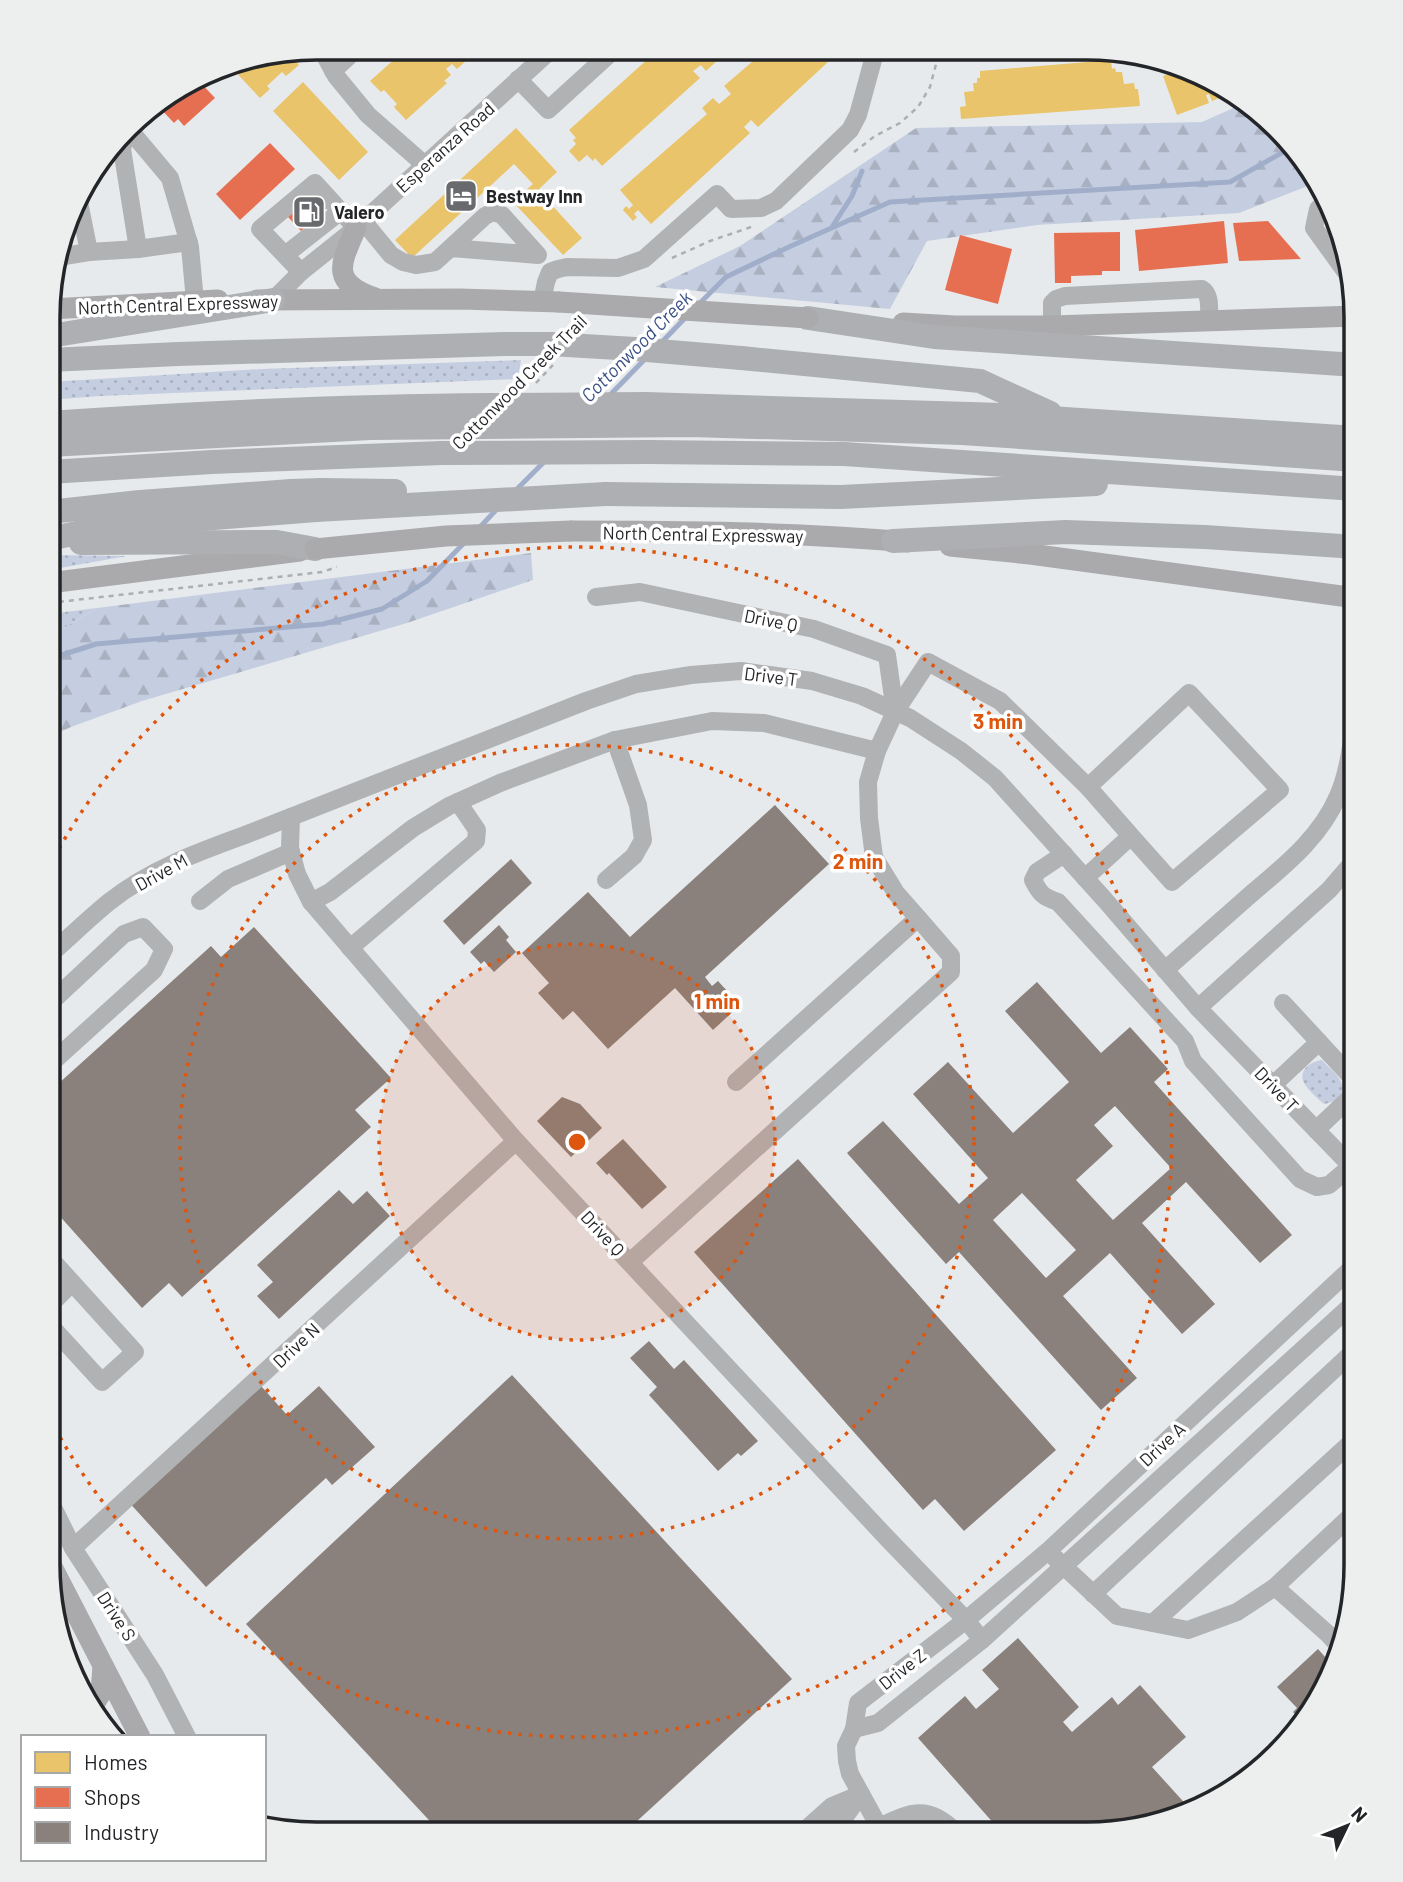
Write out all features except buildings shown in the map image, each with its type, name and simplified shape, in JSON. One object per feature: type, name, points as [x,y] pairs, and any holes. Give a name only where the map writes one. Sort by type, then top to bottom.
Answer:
[{"type":"highway","points":[[60,334],[273,300]]},
{"type":"highway","points":[[808,318],[934,337],[1344,364]]},
{"type":"highway","points":[[60,360],[504,344],[556,351],[635,349],[980,381],[1063,419]]},
{"type":"highway","points":[[60,422],[258,411],[646,404],[887,410],[1344,437]]},
{"type":"highway","points":[[60,444],[370,428],[691,425],[962,433],[1344,459]]},
{"type":"highway","points":[[60,471],[442,453],[844,454],[1344,488]]},
{"type":"highway","points":[[60,511],[120,503],[291,491],[841,497],[1114,483],[1166,475]]},
{"type":"highway","points":[[60,538],[126,524],[316,510],[606,494]]},
{"type":"highway","points":[[893,541],[1066,532],[1344,546]]},
{"type":"highway","points":[[60,541],[160,544],[277,542],[315,549]]},
{"type":"main road","points":[[360,225],[341,262],[345,278],[356,292],[377,299]]},
{"type":"main road","name":"North Central Expressway","points":[[60,308],[195,301],[460,299],[955,326],[1052,326],[1344,316]]},
{"type":"main road","name":"North Central Expressway","points":[[60,582],[315,549],[446,536],[661,531],[893,541],[1030,554],[1344,596]]},
{"type":"main road","points":[[60,1582],[139,1735]]},
{"type":"main road","points":[[97,1699],[101,1693],[103,1666]]},
{"type":"street","points":[[327,60],[368,116],[425,165]]},
{"type":"street","points":[[333,71],[345,60]]},
{"type":"street","name":"Esperanza Road","points":[[273,300],[301,272],[360,225],[539,60]]},
{"type":"street","points":[[518,79],[548,110],[604,60]]},
{"type":"street","points":[[551,302],[546,282],[550,272],[558,269],[618,268],[644,259],[717,194],[731,209],[744,210],[769,205],[783,195],[844,137],[856,122],[873,60]]},
{"type":"street","points":[[134,136],[170,178],[189,242],[195,301]]},
{"type":"street","points":[[122,148],[138,249]]},
{"type":"street","points":[[301,272],[260,229],[315,183],[341,211],[391,255],[403,262],[416,265],[435,262],[451,248]]},
{"type":"street","points":[[1319,208],[1314,228],[1338,261]]},
{"type":"street","points":[[285,255],[341,211]]},
{"type":"street","points":[[81,213],[89,252]]},
{"type":"street","points":[[67,256],[189,242]]},
{"type":"street","points":[[1052,326],[1052,303],[1065,296],[1202,289],[1208,295],[1209,320]]},
{"type":"street","name":"Drive Q","points":[[596,597],[640,592],[814,629],[887,655],[895,712]]},
{"type":"street","points":[[630,1262],[951,972],[951,956],[896,893],[874,857],[869,818],[868,782],[877,751],[895,712],[929,662],[1000,701],[1088,787],[1172,882],[1280,790],[1189,693],[1088,787]]},
{"type":"street","name":"Drive T","points":[[291,817],[586,701],[636,684],[691,675],[741,671],[812,681],[862,696],[910,718],[961,751],[995,778],[1198,1008],[1344,1159]]},
{"type":"street","points":[[311,902],[330,892],[413,828],[458,802],[500,783],[615,740],[712,721],[764,723],[877,751]]},
{"type":"street","points":[[606,880],[635,856],[643,840],[639,805],[615,740]]},
{"type":"street","points":[[1165,970],[1315,835],[1328,816],[1344,778]]},
{"type":"street","points":[[350,948],[476,841],[477,830],[458,802]]},
{"type":"street","name":"Drive Q","points":[[291,817],[291,852],[311,902],[516,1141],[982,1640]]},
{"type":"street","name":"Drive M","points":[[60,946],[111,901],[147,878],[194,853],[291,817]]},
{"type":"street","points":[[1085,878],[1131,836]]},
{"type":"street","points":[[200,901],[228,879],[291,852]]},
{"type":"street","points":[[1064,854],[1037,872],[1033,880],[1040,893],[1058,902],[1167,1021],[1185,1041],[1193,1061],[1300,1179],[1317,1187],[1329,1185],[1344,1174]]},
{"type":"street","points":[[1198,1008],[1344,873]]},
{"type":"street","points":[[736,1082],[918,918]]},
{"type":"street","points":[[60,994],[124,934],[143,927],[164,949],[154,970],[60,1055]]},
{"type":"street","points":[[1283,1003],[1344,1069]]},
{"type":"street","points":[[1273,1085],[1320,1042]]},
{"type":"street","points":[[1316,1130],[1344,1103]]},
{"type":"street","name":"Drive N","points":[[73,1548],[516,1141]]},
{"type":"street","points":[[60,1270],[135,1352],[102,1382],[60,1335]]},
{"type":"street","name":"Drive A","points":[[966,1620],[1048,1550],[1344,1275]]},
{"type":"street","points":[[60,1295],[72,1283]]},
{"type":"street","points":[[1334,1285],[1344,1294]]},
{"type":"street","name":"Drive A","points":[[982,1640],[1344,1313]]},
{"type":"street","points":[[1093,1594],[1344,1360]]},
{"type":"street","points":[[1153,1623],[1344,1449]]},
{"type":"street","points":[[1109,1493],[1125,1511]]},
{"type":"street","name":"Drive S","points":[[60,1522],[73,1548],[155,1675],[186,1735]]},
{"type":"street","points":[[1048,1550],[1117,1616],[1188,1630],[1237,1612],[1275,1587],[1344,1522]]},
{"type":"street","points":[[1275,1587],[1333,1639]]},
{"type":"street","name":"Drive Z","points":[[876,1822],[850,1774],[847,1760],[846,1746],[854,1728],[858,1703],[966,1620]]},
{"type":"street","name":"Drive Z","points":[[854,1728],[878,1723],[982,1640]]},
{"type":"street","points":[[814,1822],[832,1806],[861,1794]]},
{"type":"street","points":[[839,1822],[861,1794]]},
{"type":"street","points":[[894,1822],[904,1815],[923,1813],[938,1817],[944,1822]]},
{"type":"path","points":[[854,152],[875,136],[900,123],[918,107],[930,87],[937,60]]},
{"type":"path","points":[[671,259],[710,241],[754,226]]},
{"type":"path","name":"Cottonwood Creek Trail","points":[[532,386],[556,351]]},
{"type":"path","points":[[60,603],[322,572],[345,564]]},
{"type":"green space","points":[[1235,107],[1256,123],[1280,147],[1308,186],[1239,213],[1037,225],[927,241],[890,309],[655,287],[740,246],[916,128],[1202,122]]},
{"type":"green space","points":[[521,360],[518,379],[60,399],[60,381],[262,369]]},
{"type":"green space","points":[[531,553],[533,580],[407,623],[142,701],[60,732],[60,630],[97,608]]},
{"type":"green space","points":[[60,555],[127,556],[60,568]]},
{"type":"green space","points":[[97,608],[60,630],[60,613]]},
{"type":"green space","points":[[1322,1060],[1343,1087],[1338,1098],[1324,1104],[1308,1089],[1303,1078],[1307,1067]]},
{"type":"waterway","name":"Cottonwood Creek","points":[[698,305],[726,277],[890,202],[1230,182],[1284,152]]},
{"type":"waterway","points":[[832,227],[852,196],[862,171]]},
{"type":"waterway","name":"Cottonwood Creek","points":[[661,343],[686,317]]},
{"type":"waterway","name":"Cottonwood Creek","points":[[610,395],[647,357]]},
{"type":"waterway","name":"Cottonwood Creek","points":[[516,490],[544,462]]},
{"type":"waterway","name":"Cottonwood Creek","points":[[480,527],[497,509]]},
{"type":"waterway","name":"Cottonwood Creek","points":[[60,655],[96,644],[323,624],[382,609],[427,581],[465,542]]},
{"type":"place","name":"Bestway Inn","points":[[461,196]]},
{"type":"place","name":"Valero","points":[[309,212]]}]
